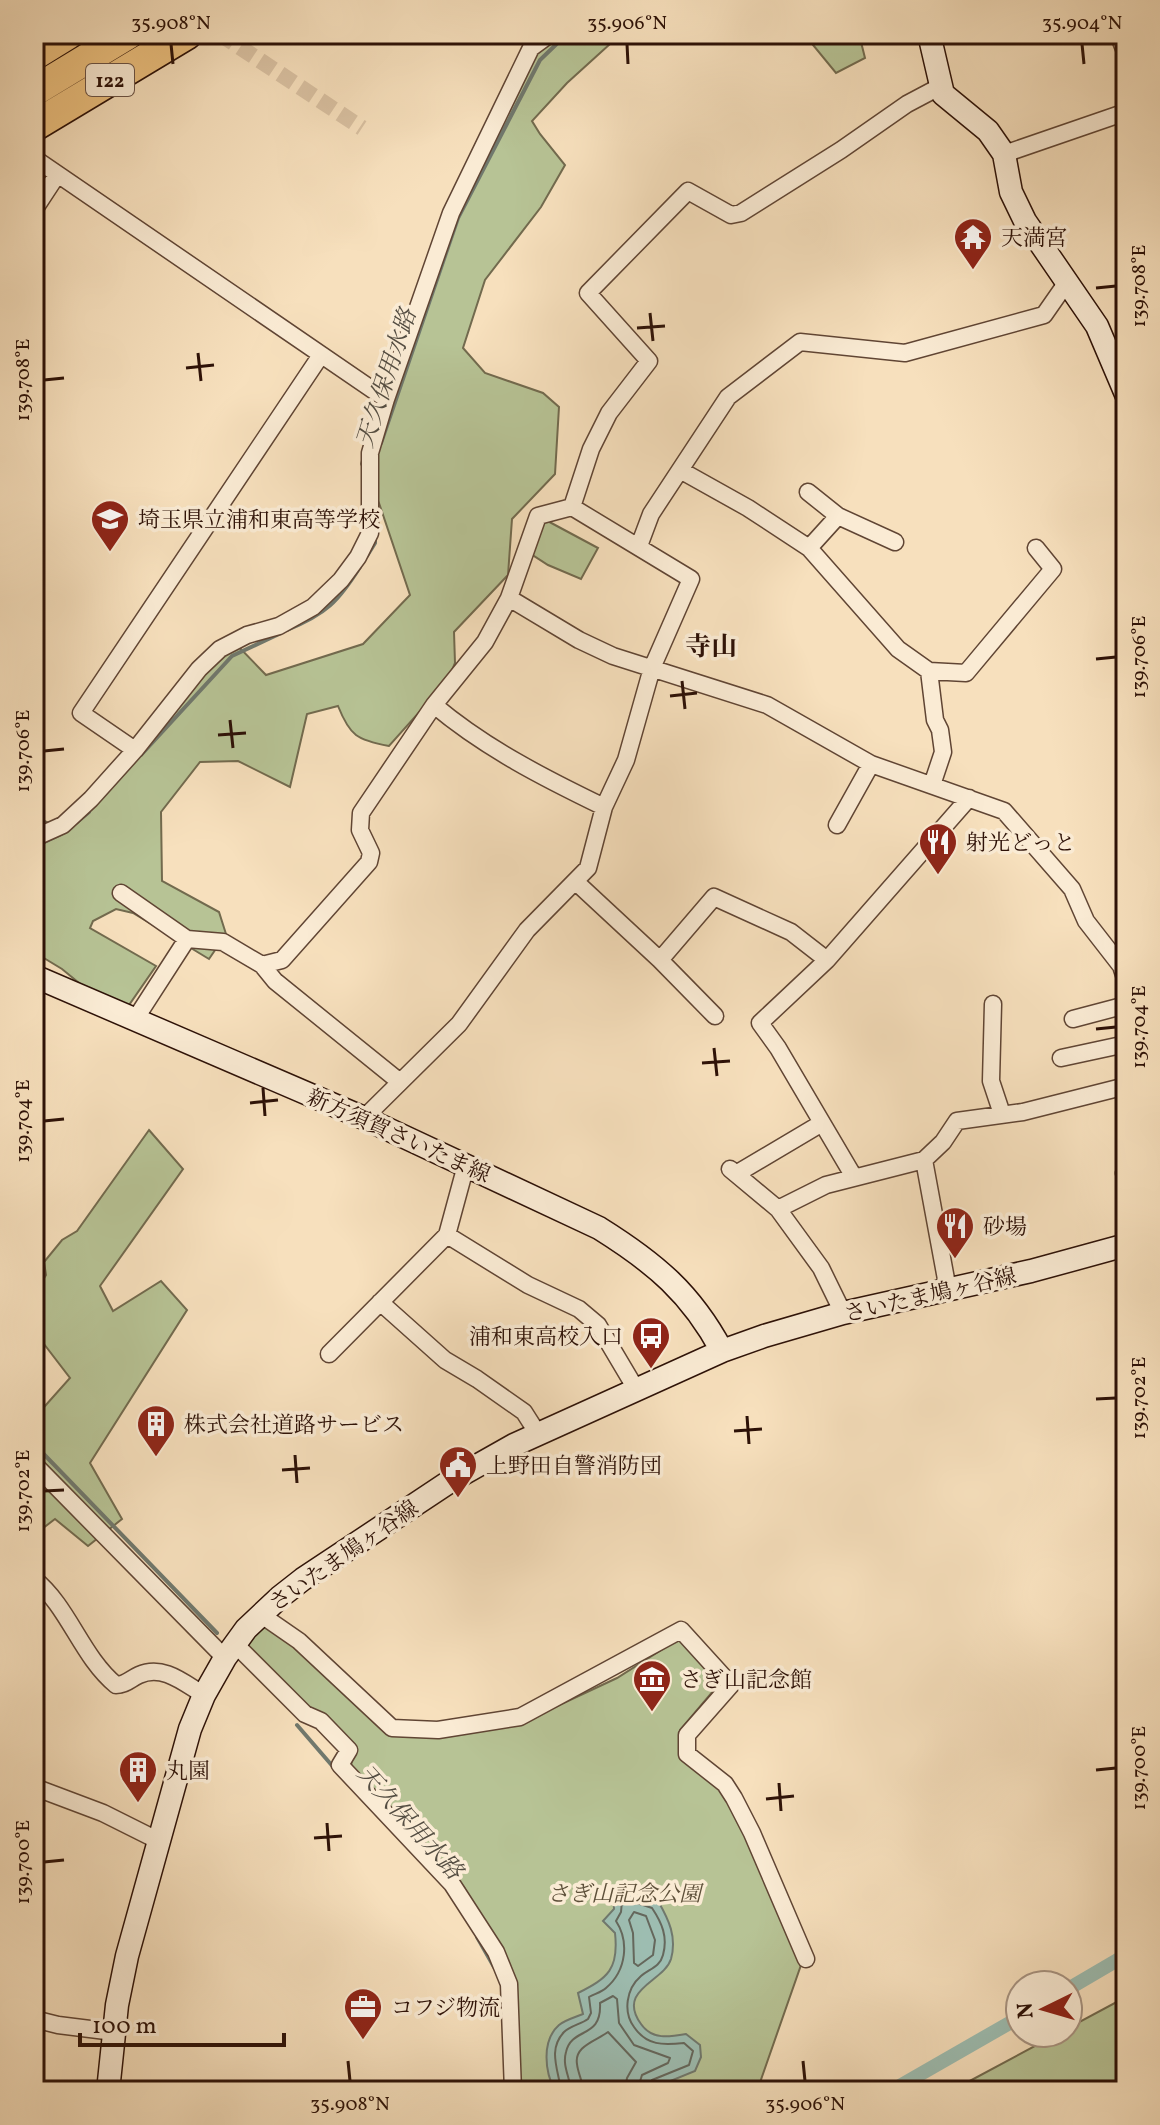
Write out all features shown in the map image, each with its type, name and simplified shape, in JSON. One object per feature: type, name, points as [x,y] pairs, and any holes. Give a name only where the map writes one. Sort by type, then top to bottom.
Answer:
[{"type":"highway","points":[[34,55],[68,34]]},
{"type":"highway","points":[[34,91],[128,34]]},
{"type":"highway","name":"122","points":[[34,126],[187,34]]},
{"type":"main road","points":[[929,34],[943,94],[988,131],[1004,154],[1011,192],[1025,221],[1097,326],[1126,394]]},
{"type":"main road","name":"新方須賀さいたま線","points":[[34,976],[364,1118],[569,1212],[631,1248],[687,1297],[722,1351]]},
{"type":"main road","name":"さいたま鳩ヶ谷線","points":[[108,2091],[127,1956],[183,1751],[204,1695],[230,1651],[260,1614],[303,1579],[452,1480],[538,1434],[722,1351],[843,1313],[1126,1245]]},
{"type":"street","points":[[34,838],[63,825],[77,813],[135,750],[199,669],[220,649],[247,635],[279,626],[313,607],[341,580],[358,557],[370,533],[370,453],[451,213],[531,48],[550,34]]},
{"type":"street","points":[[1118,34],[1126,54]]},
{"type":"street","points":[[572,507],[591,449],[609,413],[649,361],[588,293],[688,191],[731,215],[741,213],[907,104],[941,86]]},
{"type":"street","points":[[1004,154],[1126,112]]},
{"type":"street","points":[[34,158],[386,399]]},
{"type":"street","points":[[34,210],[57,175]]},
{"type":"street","points":[[639,546],[651,514],[728,397],[800,342],[905,353],[1044,315],[1067,282]]},
{"type":"street","points":[[135,750],[81,713],[321,355]]},
{"type":"street","points":[[680,470],[748,508],[809,548],[898,649],[929,671],[966,673],[1053,569],[1036,548]]},
{"type":"street","points":[[808,492],[838,516],[895,542]]},
{"type":"street","points":[[262,965],[282,960],[369,862],[371,853],[360,830],[361,813],[434,705],[485,642],[509,598],[538,516],[572,507],[691,579],[652,668],[626,760],[604,807],[588,868],[527,930],[459,1024],[364,1118]]},
{"type":"street","points":[[809,548],[838,516]]},
{"type":"street","points":[[509,598],[579,640],[613,656],[767,705],[871,764],[1004,811],[1072,889],[1086,921],[1124,969]]},
{"type":"street","points":[[929,671],[935,720],[940,730],[943,752],[932,785]]},
{"type":"street","points":[[434,705],[485,743],[541,777],[604,807]]},
{"type":"street","points":[[837,825],[871,764]]},
{"type":"street","points":[[854,1177],[760,1023],[827,960],[969,798]]},
{"type":"street","points":[[576,882],[715,1016]]},
{"type":"street","points":[[121,893],[187,939],[223,942],[262,965],[275,981],[400,1082]]},
{"type":"street","points":[[660,960],[714,897],[791,932],[827,960]]},
{"type":"street","points":[[136,1018],[187,939]]},
{"type":"street","points":[[993,1004],[991,1081],[1002,1114]]},
{"type":"street","points":[[1073,1019],[1126,1005]]},
{"type":"street","points":[[1061,1058],[1126,1044]]},
{"type":"street","points":[[778,1209],[826,1185],[924,1160],[943,1142],[957,1121],[1023,1112],[1126,1086]]},
{"type":"street","points":[[822,1123],[733,1171],[778,1209],[821,1268],[843,1313]]},
{"type":"street","points":[[924,1160],[948,1290]]},
{"type":"street","points":[[329,1354],[447,1235],[466,1165]]},
{"type":"street","points":[[1126,1172],[1126,1180]]},
{"type":"street","points":[[447,1235],[528,1285],[579,1309],[598,1325],[636,1389]]},
{"type":"street","points":[[380,1302],[445,1360],[524,1412],[538,1434]]},
{"type":"street","points":[[34,1464],[230,1651],[305,1714],[321,1721],[349,1750],[340,1765],[452,1884],[496,1952],[509,1984],[513,2091]]},
{"type":"street","points":[[34,1579],[48,1591],[95,1664],[116,1685],[156,1670],[204,1695]]},
{"type":"street","points":[[260,1614],[299,1641],[392,1728],[438,1730],[520,1717],[681,1630],[731,1685],[687,1735],[687,1754],[725,1784],[734,1798],[806,1959]]},
{"type":"street","points":[[34,1787],[103,1813],[159,1841]]},
{"type":"street","points":[[34,2019],[114,2032]]},
{"type":"green space","points":[[555,34],[621,34],[567,83],[532,121],[565,165],[541,207],[485,280],[463,348],[485,373],[543,393],[559,407],[555,474],[512,519],[508,575],[454,632],[455,663],[448,680],[389,746],[356,735],[338,706],[307,714],[290,787],[238,761],[200,762],[161,812],[162,881],[219,912],[226,934],[209,959],[133,913],[116,909],[93,921],[90,928],[156,966],[129,1005],[95,996],[62,969],[34,952],[34,816],[66,827],[214,645],[237,645],[266,675],[363,644],[410,595],[379,503],[361,464],[378,404],[510,76]]},
{"type":"green space","points":[[804,34],[859,34],[865,58],[836,73]]},
{"type":"green space","points":[[542,518],[598,548],[581,579],[548,565],[528,552]]},
{"type":"green space","points":[[149,1130],[183,1169],[100,1286],[113,1311],[161,1281],[187,1310],[90,1463],[122,1519],[88,1546],[55,1519],[34,1535],[34,1389],[45,1406],[70,1378],[34,1331],[34,1294],[46,1275],[44,1262],[62,1240],[77,1231]]},
{"type":"green space","name":"さぎ山記念公園","points":[[260,1623],[296,1647],[386,1732],[521,1723],[617,1678],[680,1638],[720,1683],[680,1730],[681,1753],[722,1791],[745,1824],[801,1965],[757,2091],[519,2091],[512,1978],[464,1887],[351,1771],[352,1748],[245,1649]]},
{"type":"green space","points":[[1126,1997],[1126,2091],[951,2091],[1029,2049],[1084,2049],[1084,2019]]},
{"type":"water","points":[[613,1890],[632,1891],[658,1901],[669,1922],[672,1936],[673,1951],[667,1967],[644,1987],[634,2002],[641,2024],[656,2035],[686,2034],[700,2045],[701,2057],[695,2071],[646,2091],[555,2091],[547,2066],[549,2039],[559,2025],[583,2014],[578,1993],[604,1977],[613,1964],[615,1933],[603,1921],[614,1909]]},
{"type":"waterway","name":"天久保用水路","points":[[381,443],[458,218],[540,60],[567,34]]},
{"type":"waterway","name":"天久保用水路","points":[[367,556],[375,543],[375,536]]},
{"type":"waterway","name":"天久保用水路","points":[[287,630],[330,606],[360,567]]},
{"type":"waterway","name":"天久保用水路","points":[[141,755],[232,656],[279,634]]},
{"type":"waterway","name":"天久保用水路","points":[[71,827],[89,812]]},
{"type":"waterway","name":"天久保用水路","points":[[34,847],[61,834]]},
{"type":"waterway","name":"天久保用水路","points":[[34,1444],[217,1633]]},
{"type":"waterway","name":"天久保用水路","points":[[297,1725],[335,1769]]},
{"type":"waterway","name":"天久保用水路","points":[[477,1937],[494,1967]]},
{"type":"waterway","points":[[1084,1980],[1126,1955]]},
{"type":"waterway","points":[[891,2091],[1004,2026]]},
{"type":"tunnel","points":[[220,34],[362,128]]},
{"type":"place","name":"天満宮","points":[[973,271]]},
{"type":"place","name":"埼玉県立浦和東高等学校","points":[[110,553]]},
{"type":"place","name":"射光どっと","points":[[938,876]]},
{"type":"place","name":"砂場","points":[[955,1260]]},
{"type":"place","name":"浦和東高校入口","points":[[651,1370]]},
{"type":"place","name":"株式会社道路サービス","points":[[156,1458]]},
{"type":"place","name":"上野田自警消防団","points":[[458,1499]]},
{"type":"place","name":"さぎ山記念館","points":[[652,1713]]},
{"type":"place","name":"丸園","points":[[138,1804]]},
{"type":"place","name":"コフジ物流","points":[[363,2041]]},
{"type":"district","name":"寺山","points":[[711,646]]}]
